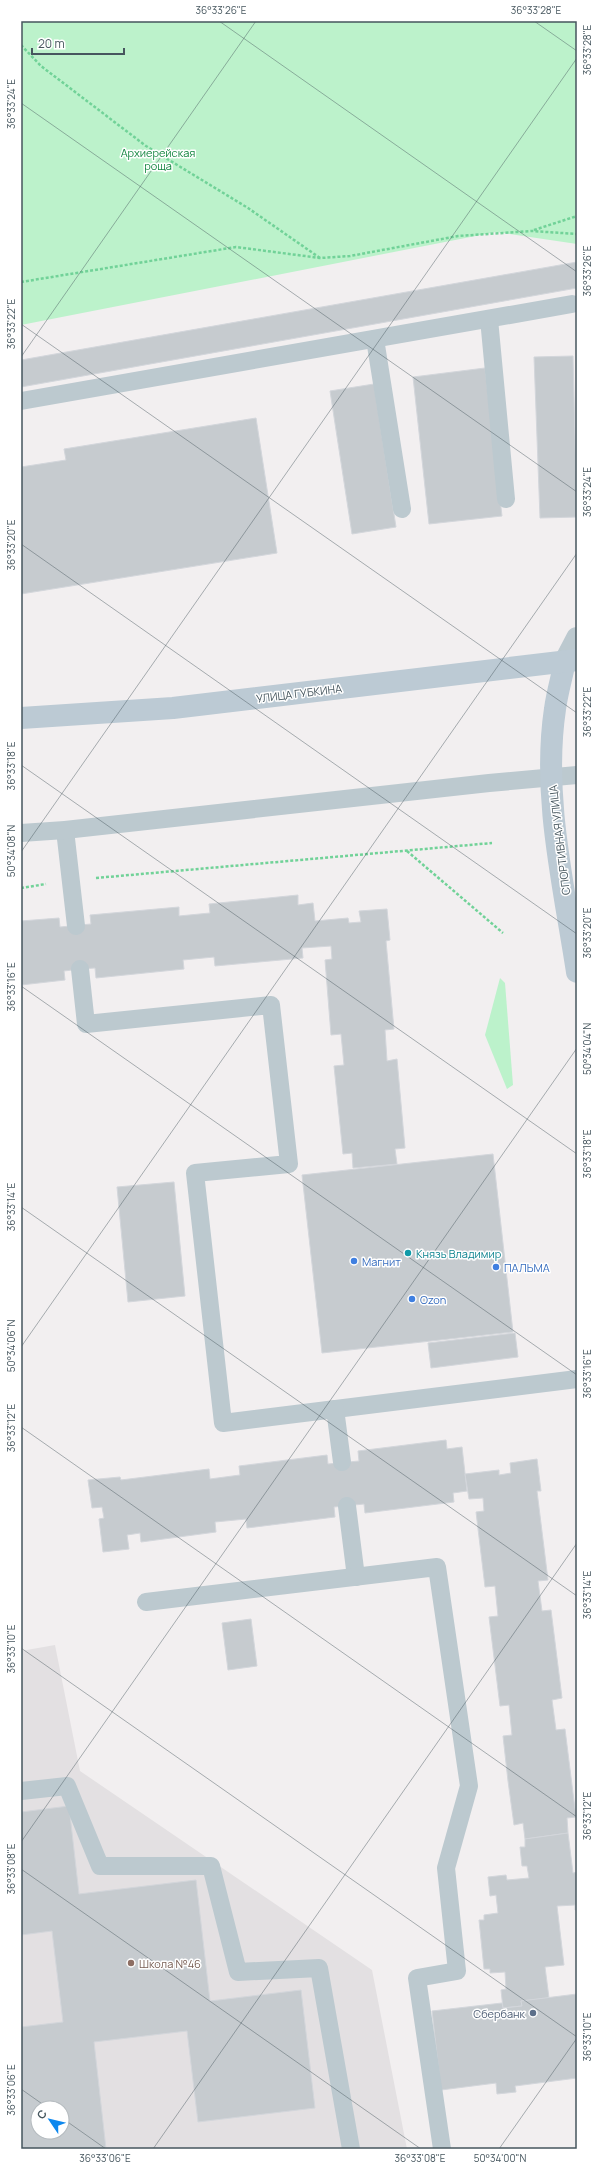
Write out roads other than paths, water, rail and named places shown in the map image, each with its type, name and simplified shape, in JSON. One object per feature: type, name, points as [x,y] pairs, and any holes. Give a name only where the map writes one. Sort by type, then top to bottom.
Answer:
[{"type":"main road","name":"УЛИЦА ГУБКИНА","points":[[21,718],[173,708],[571,661]]},
{"type":"main road","name":"СПОРТИВНАЯ УЛИЦА","points":[[571,661],[554,709],[551,777],[556,836],[577,972]]},
{"type":"street","points":[[571,661],[577,638]]},
{"type":"lane","points":[[21,402],[572,304]]},
{"type":"lane","points":[[489,319],[506,498]]},
{"type":"lane","points":[[375,339],[402,509]]},
{"type":"lane","points":[[21,833],[65,830],[551,777],[577,776]]},
{"type":"lane","points":[[65,830],[76,926]]},
{"type":"lane","points":[[80,969],[86,1024],[271,1005],[289,1164],[195,1173],[223,1422],[577,1379]]},
{"type":"lane","points":[[335,1409],[342,1462]]},
{"type":"lane","points":[[347,1506],[356,1577]]},
{"type":"lane","points":[[146,1602],[437,1567],[469,1786],[446,1868],[457,1971],[416,1978],[442,2149]]},
{"type":"lane","points":[[21,1790],[68,1786],[100,1866],[211,1866],[238,1972],[319,1968],[351,2149]]},
{"type":"place","name":"Князь Владимир","points":[[408,1253]]},
{"type":"place","name":"Магнит","points":[[354,1261]]},
{"type":"place","name":"ПАЛЬМА","points":[[496,1267]]},
{"type":"place","name":"Ozon","points":[[412,1299]]},
{"type":"place","name":"Школа №46","points":[[131,1963]]},
{"type":"place","name":"Сбербанк","points":[[533,2013]]},
{"type":"park label","name":"Архиерейская роща","points":[[158,158]]}]
